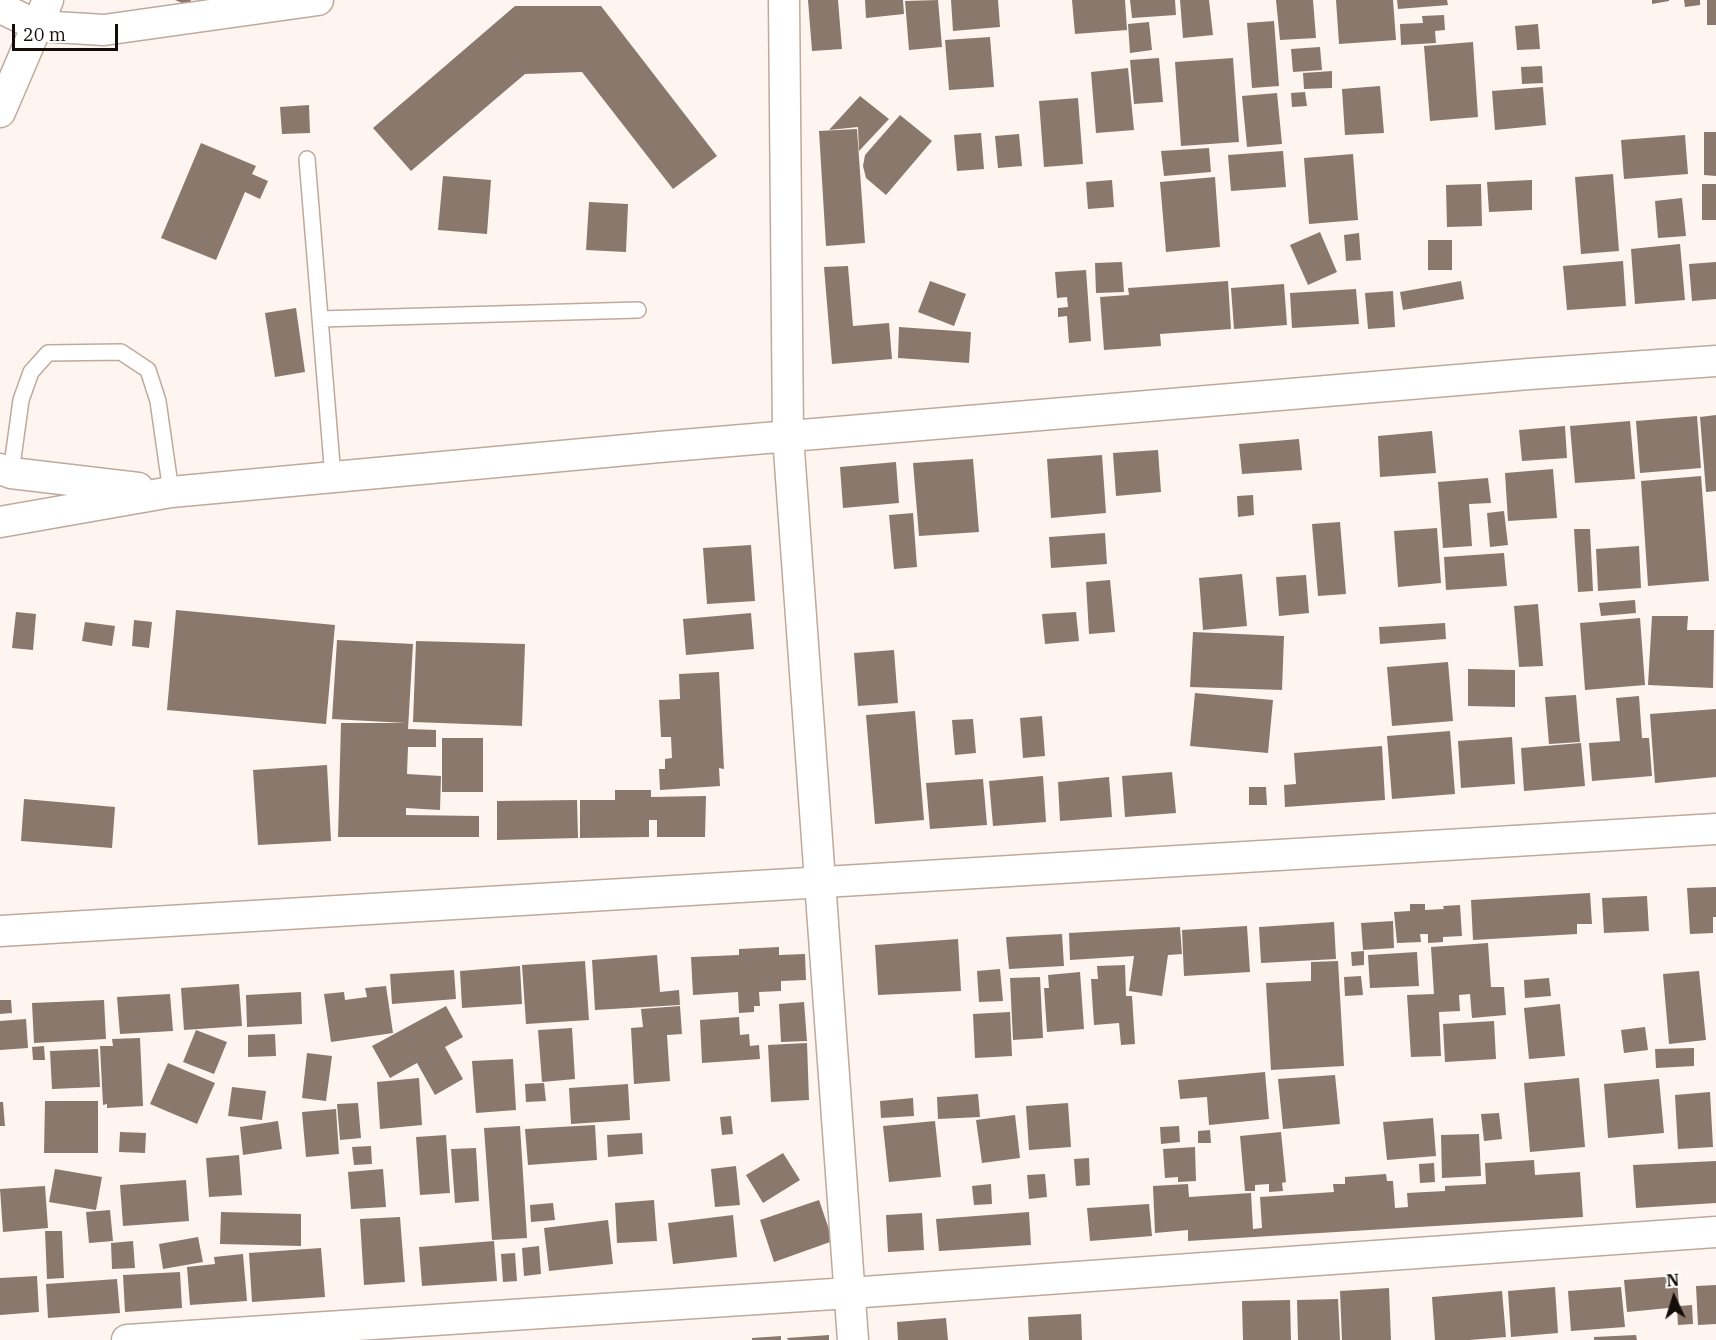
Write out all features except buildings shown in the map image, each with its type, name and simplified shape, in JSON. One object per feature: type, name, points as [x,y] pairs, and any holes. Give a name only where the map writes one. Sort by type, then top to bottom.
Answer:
[{"type":"street","points":[[3,8],[43,13],[104,30],[318,0]]},
{"type":"street","points":[[784,0],[788,436],[853,1340]]},
{"type":"street","points":[[0,112],[43,13]]},
{"type":"street","points":[[0,522],[171,492],[788,436],[1529,374],[1716,361]]},
{"type":"street","points":[[6,471],[171,492]]},
{"type":"street","points":[[0,931],[1716,829]]},
{"type":"street","points":[[127,1340],[849,1293],[1716,1232]]},
{"type":"lane","points":[[307,159],[333,477]]},
{"type":"lane","points":[[320,319],[638,310]]},
{"type":"lane","points":[[6,471],[21,400],[32,372],[48,353],[121,352],[148,370],[158,401],[171,492]]}]
